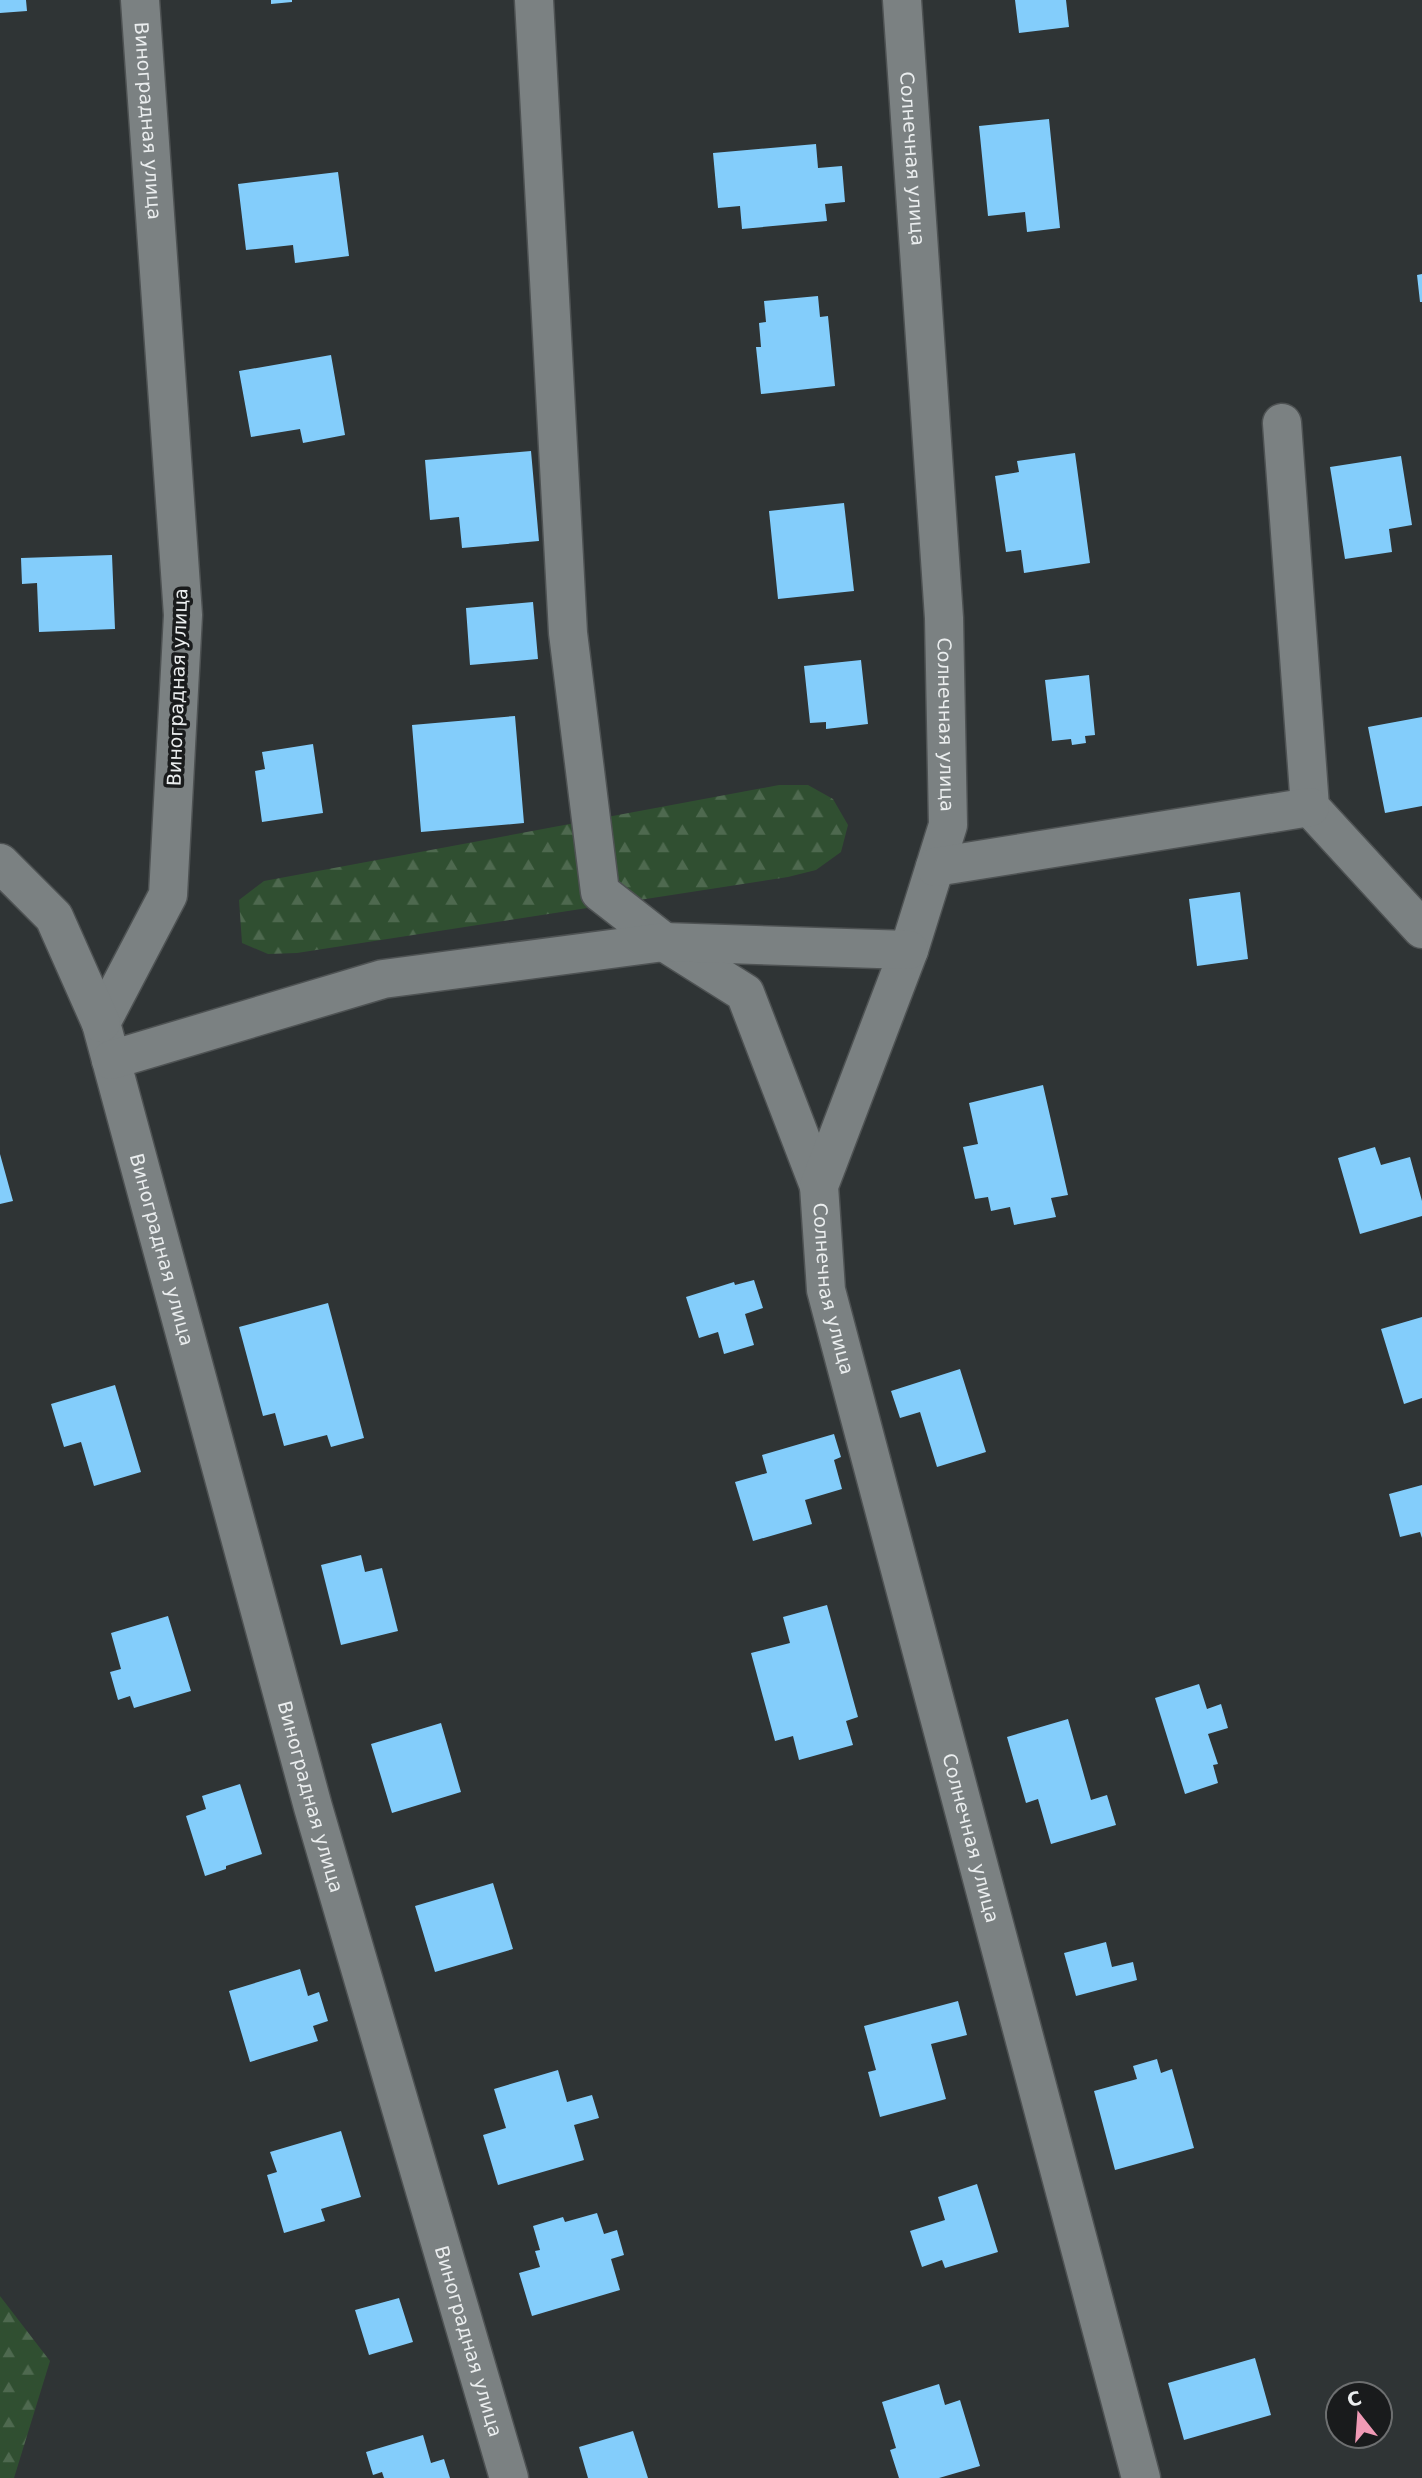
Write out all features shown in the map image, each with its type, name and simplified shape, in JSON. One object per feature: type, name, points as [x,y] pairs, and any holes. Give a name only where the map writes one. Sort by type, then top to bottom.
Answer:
[{"type":"street","name":"Виноградная улица","points":[[140,0],[183,615],[168,895],[101,1023],[313,1807],[509,2478]]},
{"type":"street","points":[[534,0],[568,633],[600,892],[664,942],[745,993],[819,1186]]},
{"type":"street","name":"Солнечная улица","points":[[902,0],[944,618],[948,825],[909,950],[819,1186],[826,1290],[1141,2478]]},
{"type":"street","points":[[1282,423],[1310,807],[1422,929]]},
{"type":"street","points":[[935,867],[1310,807]]},
{"type":"street","points":[[0,863],[54,917],[101,1023]]},
{"type":"street","points":[[111,1059],[383,979],[664,942],[909,950]]},
{"type":"green space","points":[[779,785],[808,785],[833,799],[848,825],[841,852],[816,870],[788,877],[297,953],[268,954],[242,943],[239,900],[264,881]]},
{"type":"green space","points":[[0,2296],[50,2361],[14,2478],[0,2478]]},
{"type":"building","points":[[0,0],[26,0],[27,11],[0,13]]},
{"type":"building","points":[[271,0],[292,0],[292,2],[271,4]]},
{"type":"building","points":[[1015,0],[1066,0],[1069,27],[1019,33]]},
{"type":"building","points":[[1049,119],[1060,228],[1027,232],[1025,212],[988,216],[979,126]]},
{"type":"building","points":[[816,144],[818,168],[842,166],[845,202],[825,204],[827,221],[742,229],[740,206],[718,208],[713,153]]},
{"type":"building","points":[[338,172],[349,256],[295,263],[293,245],[246,250],[238,184]]},
{"type":"building","points":[[1422,274],[1422,302],[1420,302],[1417,275]]},
{"type":"building","points":[[818,296],[820,317],[828,316],[835,386],[761,394],[756,347],[761,347],[759,323],[766,322],[764,301]]},
{"type":"building","points":[[331,355],[345,435],[303,443],[300,429],[251,437],[239,371]]},
{"type":"building","points":[[531,451],[539,541],[462,548],[459,517],[430,520],[425,460]]},
{"type":"building","points":[[1075,453],[1090,563],[1024,573],[1021,550],[1006,552],[995,476],[1019,472],[1017,461]]},
{"type":"building","points":[[1401,456],[1412,525],[1389,529],[1392,552],[1345,559],[1330,467]]},
{"type":"building","points":[[844,503],[854,591],[778,599],[769,511]]},
{"type":"building","points":[[112,555],[115,629],[39,632],[37,583],[22,584],[21,558]]},
{"type":"building","points":[[533,602],[538,659],[470,665],[466,608]]},
{"type":"building","points":[[861,660],[868,724],[826,729],[826,722],[810,723],[804,666]]},
{"type":"building","points":[[1089,675],[1095,735],[1085,736],[1086,743],[1072,745],[1071,739],[1052,741],[1045,680]]},
{"type":"building","points":[[515,716],[524,823],[421,832],[412,725]]},
{"type":"building","points":[[1422,717],[1422,806],[1385,813],[1368,727]]},
{"type":"building","points":[[313,744],[323,813],[262,822],[255,771],[265,769],[262,752]]},
{"type":"building","points":[[1240,892],[1248,959],[1197,966],[1189,899]]},
{"type":"building","points":[[1043,1085],[1068,1195],[1051,1198],[1056,1217],[1014,1225],[1010,1207],[991,1211],[988,1197],[975,1199],[963,1147],[978,1144],[969,1103]]},
{"type":"building","points":[[1375,1147],[1381,1165],[1410,1157],[1422,1201],[1422,1216],[1360,1234],[1338,1158]]},
{"type":"building","points":[[0,1154],[13,1201],[0,1204]]},
{"type":"building","points":[[754,1280],[763,1308],[745,1314],[754,1345],[724,1354],[718,1332],[699,1338],[686,1297],[734,1282],[735,1285]]},
{"type":"building","points":[[328,1303],[364,1438],[331,1447],[327,1435],[284,1446],[275,1413],[263,1416],[239,1327]]},
{"type":"building","points":[[1422,1317],[1422,1398],[1404,1404],[1381,1329]]},
{"type":"building","points":[[960,1369],[986,1452],[937,1467],[920,1412],[900,1418],[891,1391]]},
{"type":"building","points":[[115,1385],[141,1472],[94,1486],[81,1442],[64,1447],[51,1404]]},
{"type":"building","points":[[834,1434],[841,1457],[834,1460],[842,1489],[805,1500],[812,1524],[753,1541],[735,1482],[767,1473],[762,1455]]},
{"type":"building","points":[[1422,1485],[1422,1538],[1420,1532],[1400,1537],[1389,1494]]},
{"type":"building","points":[[361,1555],[365,1572],[382,1568],[398,1631],[341,1645],[321,1565]]},
{"type":"building","points":[[827,1605],[858,1717],[846,1721],[853,1745],[799,1760],[793,1736],[775,1741],[751,1653],[790,1643],[783,1617]]},
{"type":"building","points":[[168,1616],[191,1691],[134,1708],[130,1696],[118,1700],[110,1672],[121,1669],[111,1633]]},
{"type":"building","points":[[1199,1684],[1207,1709],[1221,1704],[1228,1728],[1208,1734],[1218,1764],[1213,1765],[1218,1783],[1185,1794],[1155,1698]]},
{"type":"building","points":[[1068,1719],[1091,1800],[1107,1795],[1116,1825],[1051,1844],[1038,1799],[1026,1803],[1007,1737]]},
{"type":"building","points":[[441,1723],[461,1792],[392,1813],[371,1744]]},
{"type":"building","points":[[240,1784],[262,1854],[205,1876],[186,1816],[206,1809],[202,1796]]},
{"type":"building","points":[[493,1883],[513,1949],[435,1972],[415,1906]]},
{"type":"building","points":[[1106,1942],[1112,1967],[1133,1962],[1137,1980],[1076,1996],[1064,1953]]},
{"type":"building","points":[[300,1969],[308,1996],[319,1992],[328,2021],[313,2026],[318,2041],[250,2062],[229,1991]]},
{"type":"building","points":[[958,2001],[967,2035],[931,2044],[946,2099],[880,2117],[868,2072],[876,2070],[864,2026]]},
{"type":"building","points":[[1157,2059],[1161,2073],[1172,2069],[1194,2148],[1115,2170],[1094,2091],[1137,2079],[1133,2066]]},
{"type":"building","points":[[558,2070],[567,2102],[592,2095],[599,2118],[574,2125],[584,2160],[498,2185],[483,2135],[506,2128],[494,2089]]},
{"type":"building","points":[[341,2131],[361,2197],[321,2209],[325,2221],[284,2233],[267,2175],[277,2172],[270,2152]]},
{"type":"building","points":[[977,2184],[998,2252],[945,2268],[942,2260],[922,2267],[910,2231],[945,2220],[938,2197]]},
{"type":"building","points":[[597,2213],[604,2234],[617,2230],[624,2255],[611,2259],[620,2290],[532,2316],[519,2273],[540,2267],[535,2251],[540,2250],[533,2226],[563,2217],[565,2222]]},
{"type":"building","points":[[399,2298],[413,2342],[369,2355],[355,2310]]},
{"type":"building","points":[[1255,2358],[1271,2415],[1184,2440],[1168,2383]]},
{"type":"building","points":[[939,2384],[945,2405],[960,2400],[980,2466],[939,2478],[899,2478],[890,2450],[896,2448],[882,2402]]},
{"type":"building","points":[[633,2431],[648,2478],[588,2478],[579,2447]]},
{"type":"building","points":[[423,2435],[431,2463],[444,2459],[450,2478],[384,2478],[382,2472],[373,2475],[366,2452]]}]
